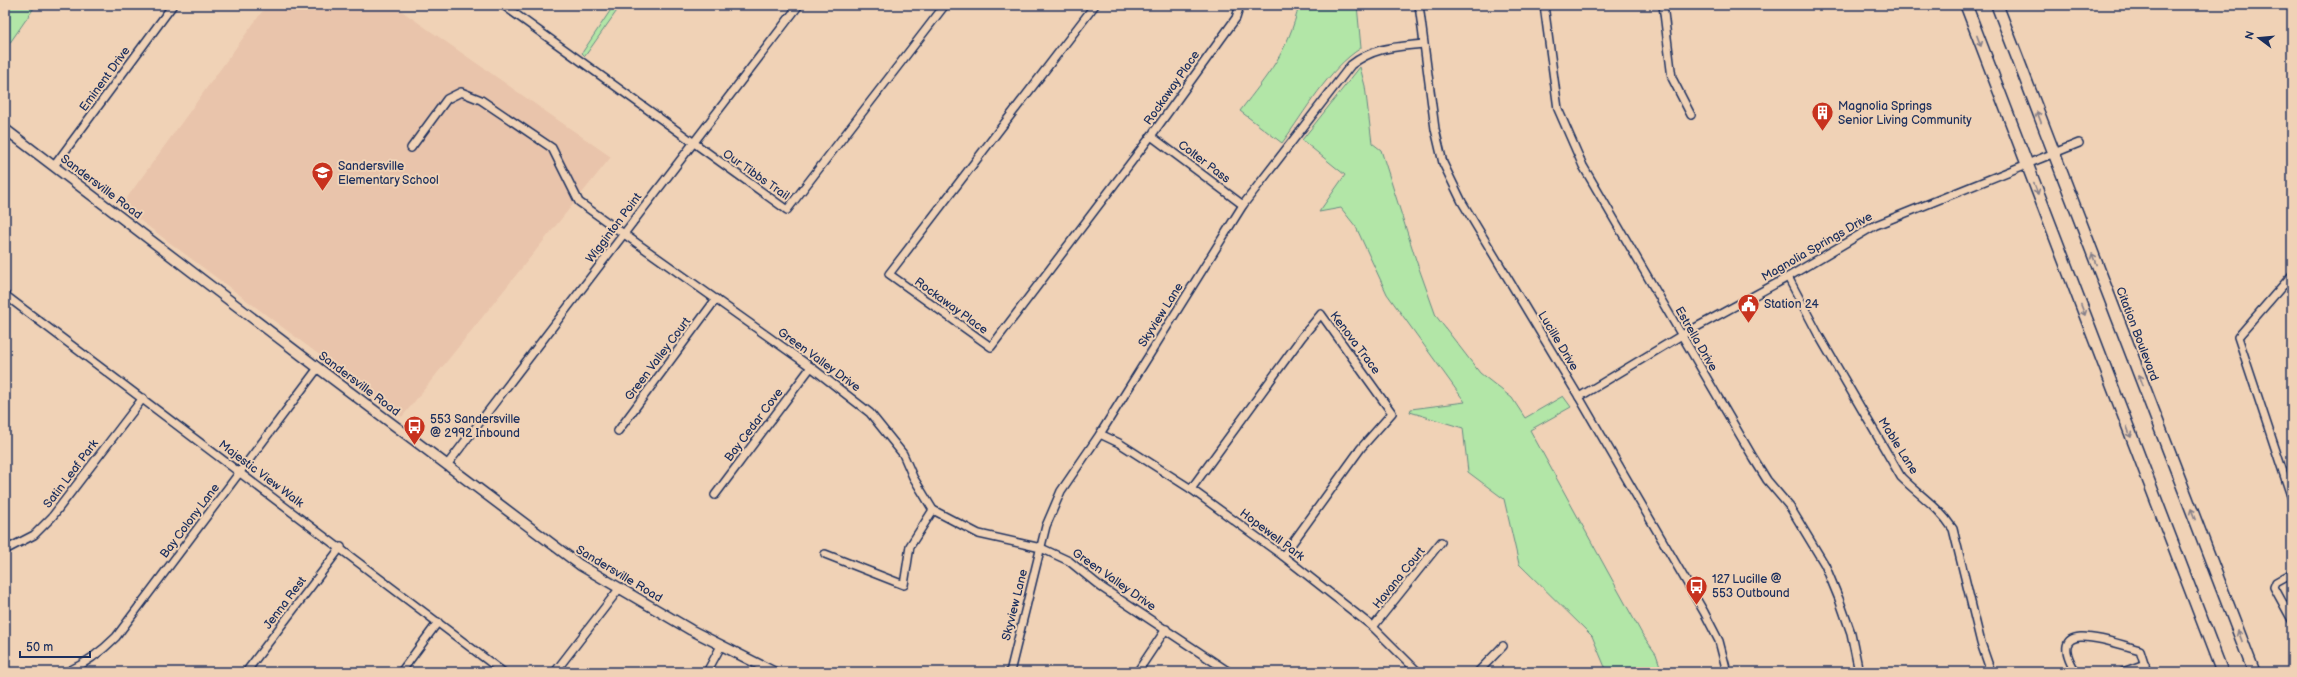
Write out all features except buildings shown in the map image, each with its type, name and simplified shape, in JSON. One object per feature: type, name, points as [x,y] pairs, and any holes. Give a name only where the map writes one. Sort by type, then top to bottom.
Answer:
[{"type":"main road","points":[[1966,5],[2222,672]]},
{"type":"main road","name":"Citation Boulevard","points":[[1997,5],[2254,672]]},
{"type":"street","name":"Eminent Drive","points":[[54,166],[173,5]]},
{"type":"street","name":"Our Tibbs Trail","points":[[503,5],[692,144],[787,210],[945,5]]},
{"type":"street","name":"Wigginton Point","points":[[447,464],[799,5]]},
{"type":"street","name":"Rockaway Place","points":[[1094,5],[889,274],[991,347],[1151,136],[1236,18],[1240,5]]},
{"type":"street","name":"Lucille Drive","points":[[1419,5],[1435,129],[1443,163],[1462,202],[1580,397],[1704,612],[1719,641],[1727,672]]},
{"type":"street","name":"Estrella Drive","points":[[1544,5],[1554,90],[1564,127],[1584,166],[1754,459],[1790,507],[1824,565],[1840,599],[1851,633],[1859,672]]},
{"type":"street","points":[[1663,5],[1672,78],[1691,115]]},
{"type":"street","name":"Skyview Lane","points":[[1010,672],[1046,526],[1061,491],[1100,434],[1243,205],[1351,65],[1363,55],[1380,49],[1423,44]]},
{"type":"street","name":"Green Valley Drive","points":[[411,148],[447,98],[462,92],[481,100],[552,148],[579,202],[811,367],[856,401],[879,422],[903,454],[913,477],[933,510],[979,534],[1041,548],[1069,561],[1101,587],[1229,672]]},
{"type":"street","name":"Sandersville Road","points":[[5,129],[558,549],[619,589],[721,646],[774,672]]},
{"type":"street","name":"Colter Pass","points":[[1151,136],[1243,205]]},
{"type":"street","name":"Magnolia Springs Drive","points":[[1580,397],[1682,335],[1788,277],[1876,225],[2079,143]]},
{"type":"street","points":[[2292,275],[2238,337],[2292,499]]},
{"type":"street","name":"Mable Lane","points":[[1788,277],[1818,334],[1901,477],[1914,490],[1943,513],[1953,529],[1981,643],[1991,672]]},
{"type":"street","name":"Majestic View Walk","points":[[5,295],[341,547],[503,672]]},
{"type":"street","name":"Green Valley Court","points":[[618,431],[716,299]]},
{"type":"street","name":"Kenova Trace","points":[[1191,489],[1302,337],[1321,314],[1392,413],[1361,448],[1283,556]]},
{"type":"street","name":"Bay Cedar Cove","points":[[715,495],[811,367]]},
{"type":"street","name":"Bay Colony Lane","points":[[67,672],[85,664],[116,637],[318,368]]},
{"type":"street","name":"Satin Leaf Park","points":[[5,550],[34,535],[52,517],[143,398]]},
{"type":"street","name":"Hopewell Park","points":[[1100,434],[1119,443],[1191,489],[1283,556],[1373,627],[1418,672]]},
{"type":"street","points":[[825,554],[904,585],[910,546],[933,510]]},
{"type":"street","name":"Havana Court","points":[[1373,627],[1442,542]]},
{"type":"street","name":"Jenna Rest","points":[[246,672],[341,547]]},
{"type":"street","points":[[2292,573],[2276,582],[2274,587],[2292,620]]},
{"type":"street","points":[[555,672],[619,589]]},
{"type":"street","points":[[401,672],[438,622]]},
{"type":"street","points":[[1138,671],[1166,629]]},
{"type":"street","points":[[2076,672],[2068,659],[2066,648],[2071,640],[2081,636],[2140,650],[2147,672]]},
{"type":"street","points":[[707,672],[721,646]]},
{"type":"street","points":[[1478,672],[1503,646]]},
{"type":"street","points":[[2123,672],[2145,664]]},
{"type":"shaded area","points":[[267,5],[393,5],[611,157],[402,417],[121,206]]},
{"type":"green space","points":[[5,5],[36,5],[5,50]]},
{"type":"green space","points":[[614,5],[621,5],[585,56],[582,53]]},
{"type":"green space","points":[[1299,5],[1357,5],[1361,48],[1338,67],[1328,79],[1282,143],[1240,111],[1269,73],[1283,49]]},
{"type":"green space","points":[[1360,67],[1365,86],[1372,143],[1381,150],[1416,260],[1436,316],[1480,373],[1512,398],[1525,418],[1563,396],[1571,407],[1530,430],[1642,634],[1656,654],[1662,672],[1607,672],[1592,636],[1519,564],[1504,499],[1468,472],[1463,428],[1410,412],[1411,409],[1465,402],[1387,294],[1356,227],[1341,208],[1319,212],[1345,175],[1302,140]]},
{"type":"place","name":"Magnolia Springs Senior Living Community","points":[[1822,132]]},
{"type":"place","name":"Sandersville Elementary School","points":[[323,192]]},
{"type":"place","name":"Station 24","points":[[1748,324]]},
{"type":"place","name":"553 Sandersville @ 2992 Inbound","points":[[415,446]]},
{"type":"place","name":"127 Lucille @ 553 Outbound","points":[[1696,606]]}]
